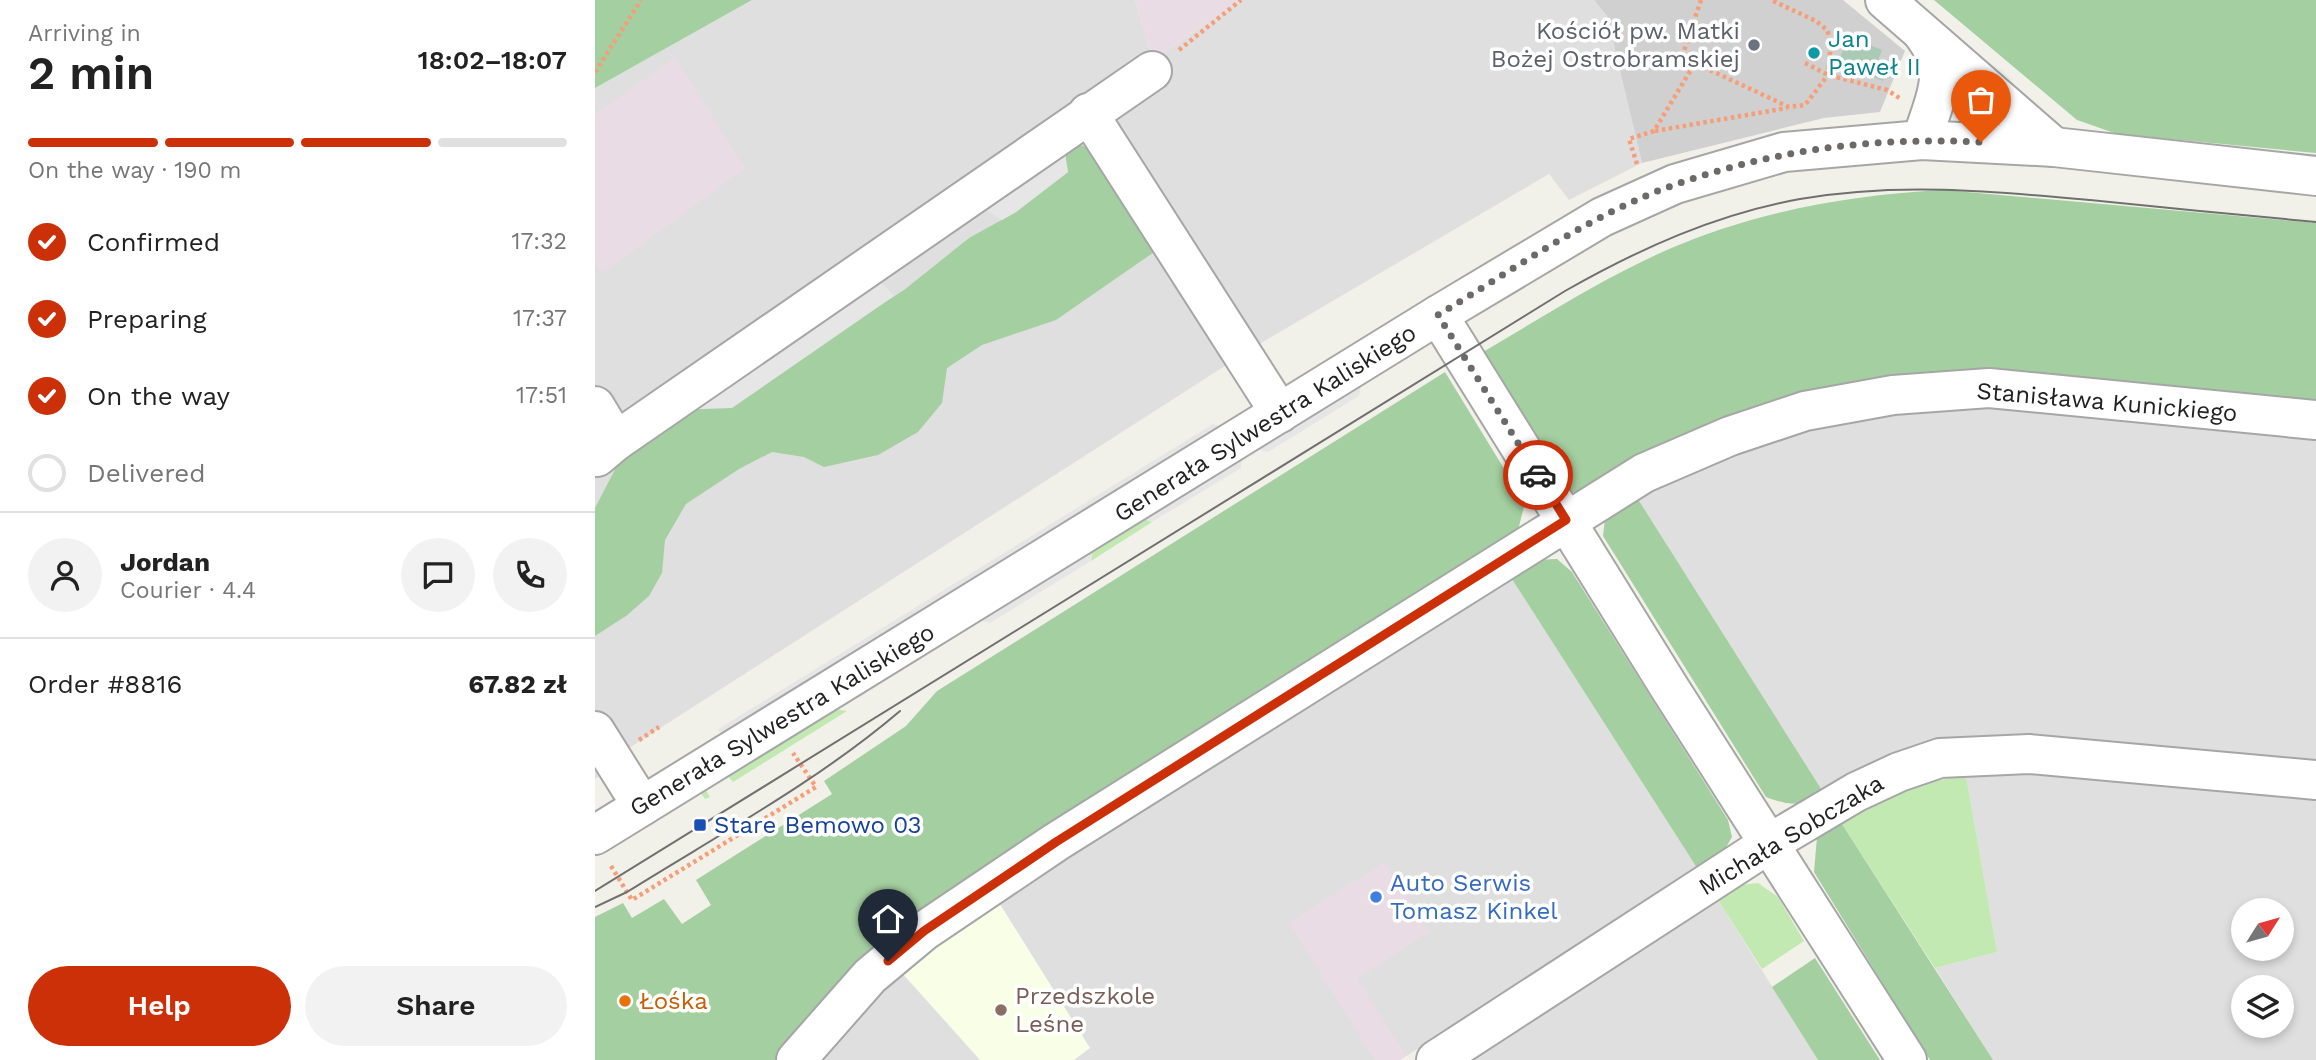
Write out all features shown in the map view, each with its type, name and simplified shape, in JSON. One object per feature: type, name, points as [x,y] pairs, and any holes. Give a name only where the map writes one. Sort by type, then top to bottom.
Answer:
[{"type":"street","points":[[1885,0],[2054,146]]},
{"type":"street","points":[[1917,27],[1935,50],[1940,67],[1937,94],[1922,139]]},
{"type":"street","points":[[595,406],[605,450],[1151,71]]},
{"type":"street","points":[[1088,113],[1280,413]]},
{"type":"street","name":"Generała Sylwestra Kaliskiego","points":[[603,850],[642,806],[1438,315],[1602,218],[1675,184],[1784,152],[1922,139],[2054,146],[2316,176]]},
{"type":"street","points":[[1438,315],[1907,1060]]},
{"type":"street","name":"Stanisława Kunickiego","points":[[796,1060],[870,976],[924,931],[1067,835],[1644,473],[1730,436],[1805,411],[1893,395],[1989,388],[2316,420]]},
{"type":"street","points":[[595,732],[642,806]]},
{"type":"street","name":"Michała Sobczaka","points":[[1436,1060],[1770,843],[1856,792],[1899,772],[1940,758],[2041,755],[2316,780]]},
{"type":"path","points":[[595,72],[641,0]]},
{"type":"path","points":[[1702,0],[1682,57],[1789,107]]},
{"type":"path","points":[[1640,172],[1629,139],[1654,131],[1805,106],[1828,75],[1831,42],[1827,30],[1817,21],[1771,0]]},
{"type":"path","points":[[1151,71],[1238,1]]},
{"type":"path","points":[[1654,131],[1695,63]]},
{"type":"path","points":[[1805,63],[1828,75],[1887,90]]},
{"type":"path","points":[[603,850],[632,900],[815,787],[792,751]]},
{"type":"shaded area","points":[[752,0],[1135,0],[1153,60],[1240,0],[1594,0],[1607,16],[1642,163],[1569,200],[1549,174],[1256,346],[601,766],[604,773],[595,779],[595,88]]},
{"type":"shaded area","points":[[1135,0],[1240,0],[1153,60]]},
{"type":"shaded area","points":[[1594,0],[1843,0],[1905,51],[1880,112],[1824,118],[1642,163],[1607,16]]},
{"type":"shaded area","points":[[1848,37],[1882,50],[1878,61],[1890,65],[1883,81],[1838,63]]},
{"type":"shaded area","points":[[675,58],[745,168],[603,273],[595,263],[595,114]]},
{"type":"shaded area","points":[[1065,154],[1068,172],[1002,220],[975,203]]},
{"type":"shaded area","points":[[874,275],[894,296],[732,408],[675,410]]},
{"type":"shaded area","points":[[1362,380],[1359,396],[1268,452],[1251,448]]},
{"type":"shaded area","points":[[1910,408],[1985,408],[2101,415],[2316,435],[2316,763],[2070,741],[1823,792],[1636,496],[1697,465],[1832,422]]},
{"type":"shaded area","points":[[1213,424],[1229,429],[725,740],[718,729]]},
{"type":"shaded area","points":[[1242,453],[1241,468],[1152,522],[1139,517]]},
{"type":"shaded area","points":[[1093,546],[1091,561],[990,623],[975,619]]},
{"type":"shaded area","points":[[1510,576],[1699,871],[1400,1060],[817,1060],[902,973],[998,901]]},
{"type":"shaded area","points":[[2023,769],[2316,799],[2316,1060],[1993,1060],[1935,968],[1997,952],[1966,776]]},
{"type":"shaded area","points":[[1385,862],[1429,932],[1357,978],[1406,1056],[1400,1060],[1375,1060],[1289,923]]},
{"type":"shaded area","points":[[1718,900],[1818,1060],[1467,1060]]},
{"type":"shaded area","name":"Przedszkole Leśne","points":[[998,901],[1090,1048],[1074,1060],[980,1060],[902,973],[932,946]]},
{"type":"green space","points":[[595,0],[752,0],[595,88]]},
{"type":"green space","points":[[1934,0],[2316,0],[2316,153],[2117,134],[2077,120]]},
{"type":"green space","points":[[1080,145],[1102,152],[1160,248],[1056,320],[982,345],[947,368],[942,403],[918,432],[878,455],[824,467],[804,457],[772,452],[739,469],[686,504],[665,540],[662,573],[649,596],[626,616],[595,636],[595,508],[622,456],[675,410],[698,409],[852,323],[904,290],[969,238],[1016,212],[1068,172],[1065,154]]},
{"type":"green space","points":[[1944,190],[2316,223],[2316,411],[1984,380],[1580,493],[1567,491],[1478,355],[1620,273],[1702,236],[1736,224],[1804,207],[1873,196]]},
{"type":"green space","points":[[1445,372],[1525,503],[1518,530],[1172,752],[780,1060],[595,1060],[595,917],[623,903],[632,918],[664,899],[682,924],[711,905],[696,880],[832,794],[824,781],[906,726],[937,691]]},
{"type":"green space","points":[[1636,496],[1823,792],[1795,804],[1766,797],[1603,536],[1605,519]]},
{"type":"green space","points":[[1139,517],[1152,522],[1091,561],[1093,546]]},
{"type":"green space","points":[[1557,559],[1572,572],[1728,820],[1732,837],[1721,856],[1699,871],[1510,576],[1534,560]]},
{"type":"green space","points":[[830,708],[847,711],[733,782],[728,776],[706,790],[710,797],[705,799],[698,789]]},
{"type":"green space","points":[[1966,776],[1997,952],[1935,968],[1840,821],[1917,787]]},
{"type":"green space","points":[[1840,821],[1993,1060],[1930,1060],[1814,872],[1817,837]]},
{"type":"green space","points":[[1758,883],[1778,897],[1804,941],[1762,969],[1718,900],[1739,885]]},
{"type":"green space","points":[[1815,958],[1880,1060],[1818,1060],[1772,987]]},
{"type":"tram line","points":[[595,891],[1565,291],[1621,261],[1679,235],[1738,214],[1800,199],[1909,189],[2017,194],[2316,222]]},
{"type":"tram line","points":[[595,907],[627,892],[768,806],[836,761],[900,711]]},
{"type":"way so far","points":[[1538,475],[1438,315],[1602,218],[1675,184],[1784,152],[1922,139],[1981,142]]},
{"type":"place","name":"Kościół pw. Matki Bożej Ostrobramskiej","points":[[1754,45]]},
{"type":"place","name":"Jan Paweł II","points":[[1814,53]]},
{"type":"place","name":"Stare Bemowo 03","points":[[700,825]]},
{"type":"place","name":"Auto Serwis Tomasz Kinkel","points":[[1376,897]]},
{"type":"place","name":"Łośka","points":[[625,1001]]},
{"type":"place","name":"Przedszkole Leśne","points":[[1001,1010]]},
{"type":"route","points":[[888,961],[924,931],[1056,842],[1566,520],[1538,475]]}]
